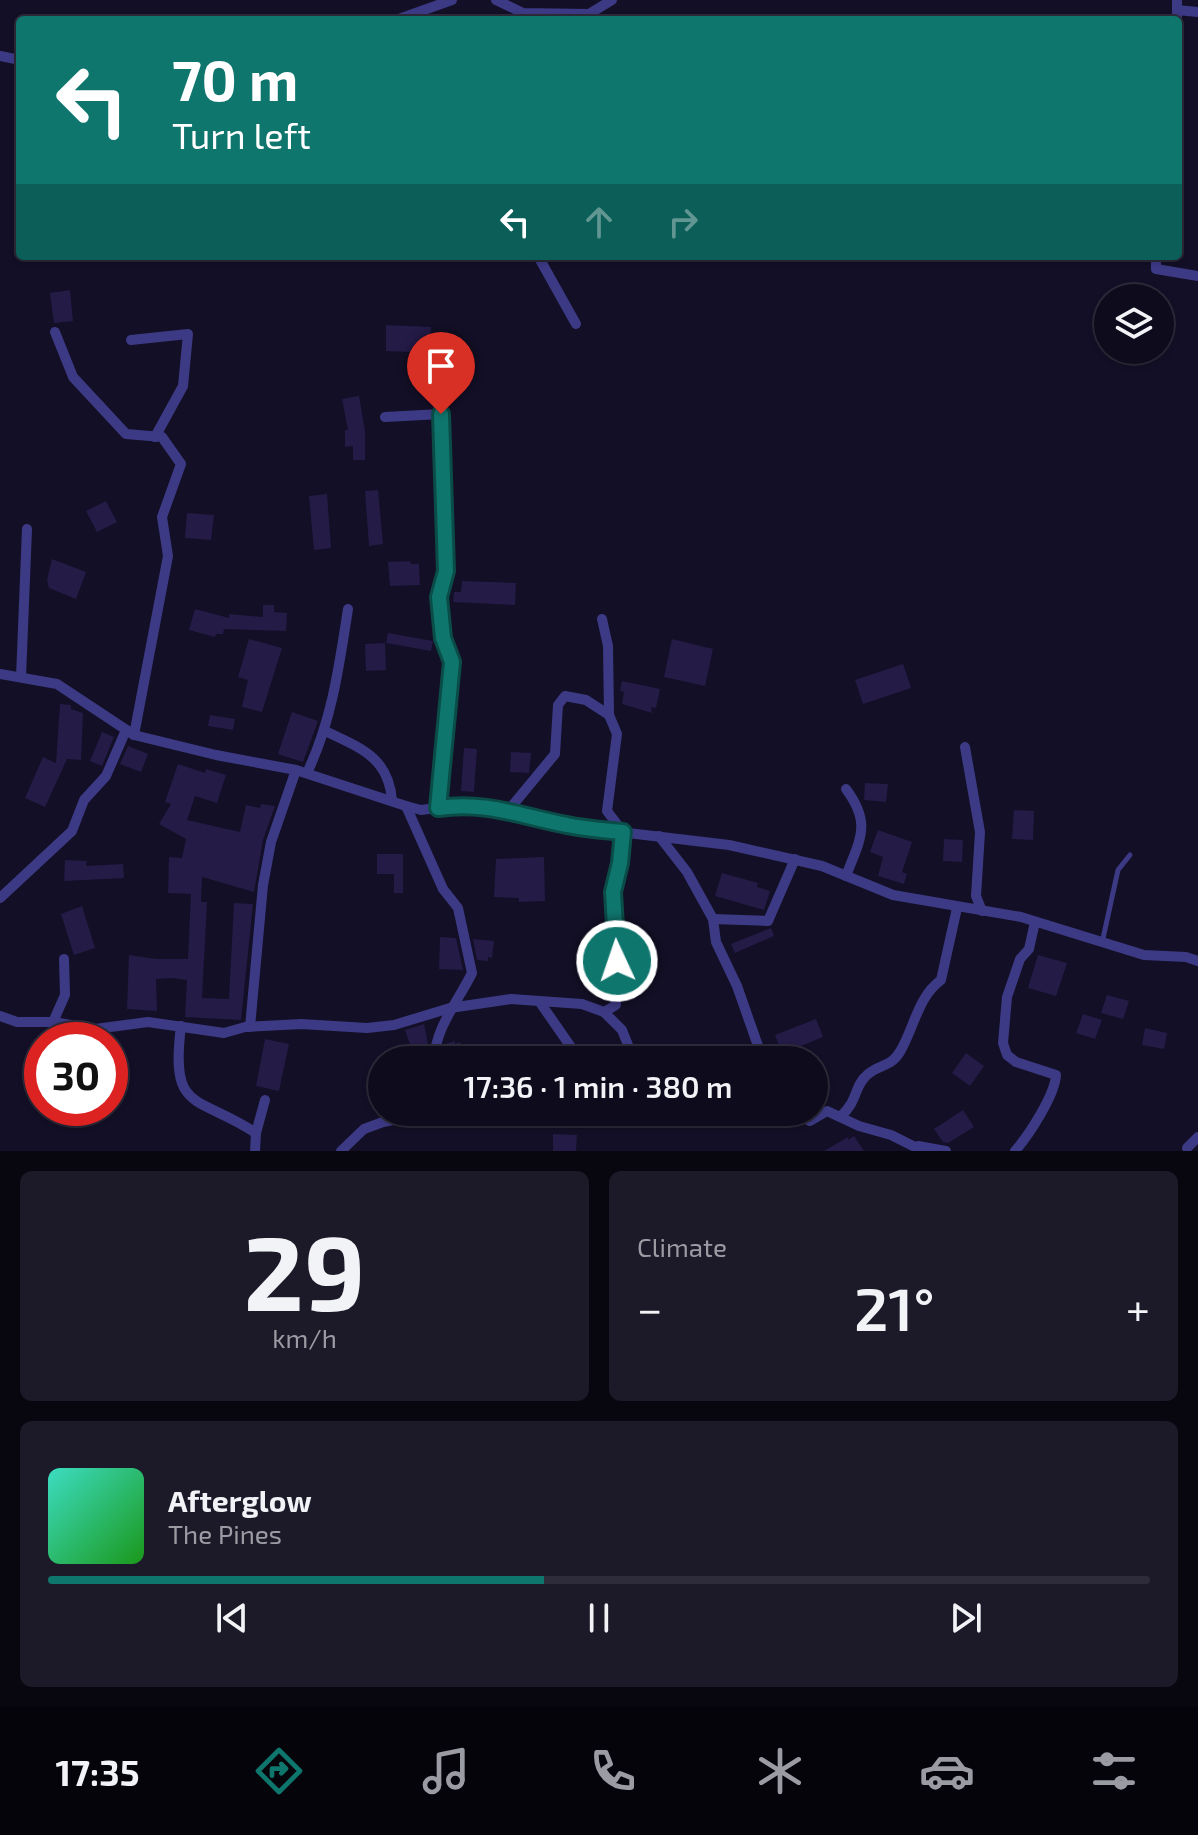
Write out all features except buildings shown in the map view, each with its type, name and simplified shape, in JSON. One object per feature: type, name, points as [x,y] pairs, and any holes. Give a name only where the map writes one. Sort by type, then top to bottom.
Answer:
[{"type":"street","points":[[407,16],[452,0]]},
{"type":"street","points":[[496,0],[523,13],[589,14],[612,0]]},
{"type":"street","points":[[1177,10],[1198,12]]},
{"type":"street","points":[[540,260],[576,324]]},
{"type":"street","points":[[1156,260],[1156,269],[1198,276]]},
{"type":"street","points":[[0,898],[72,831],[84,800],[106,776],[130,732],[168,556],[162,517],[181,464],[162,437],[126,434],[73,377],[55,332]]},
{"type":"street","points":[[131,340],[188,334],[183,386],[155,437]]},
{"type":"street","points":[[385,417],[441,414],[446,571],[439,597],[443,638],[452,662],[438,808]]},
{"type":"street","points":[[21,677],[27,529]]},
{"type":"street","points":[[250,1027],[263,885],[271,842],[302,771],[325,731],[337,687],[348,609]]},
{"type":"street","points":[[602,619],[608,646],[609,715],[617,734],[607,811],[623,832],[613,892],[616,1005],[604,1012]]},
{"type":"street","points":[[0,674],[57,684],[130,732],[216,755],[302,771],[421,810],[467,804],[569,826],[729,845],[822,866],[893,895],[1035,922],[1144,955],[1186,957],[1198,961]]},
{"type":"street","points":[[507,812],[555,754],[558,705],[565,696],[586,700],[609,715]]},
{"type":"street","points":[[325,731],[365,751],[380,764],[391,782],[392,801]]},
{"type":"street","points":[[965,747],[980,832],[976,896],[982,911]]},
{"type":"street","points":[[846,789],[861,809],[861,835],[846,876]]},
{"type":"street","points":[[406,806],[443,889],[458,908],[472,973],[450,1008],[436,1046]]},
{"type":"street","points":[[659,836],[687,872],[713,919],[716,942],[737,986],[758,1046]]},
{"type":"street","points":[[713,919],[768,921],[795,859]]},
{"type":"street","points":[[841,1116],[856,1099],[858,1086],[866,1076],[891,1065],[901,1051],[927,990],[941,980],[957,908]]},
{"type":"street","points":[[1015,1151],[1029,1135],[1055,1089],[1056,1075],[1016,1062],[1007,1055],[1003,1043],[1007,997],[1020,959],[1029,949],[1035,922]]},
{"type":"street","points":[[53,1022],[65,995],[64,959]]},
{"type":"street","points":[[128,1025],[148,1022],[224,1033],[250,1027],[301,1024],[367,1028],[394,1025],[450,1008],[511,999],[582,1004],[604,1012],[622,1030],[628,1046]]},
{"type":"street","points":[[539,1001],[570,1046]]},
{"type":"street","points":[[0,1016],[24,1022]]},
{"type":"street","points":[[181,1026],[177,1070],[187,1093],[199,1105],[256,1133]]},
{"type":"street","points":[[255,1151],[256,1133],[265,1100]]},
{"type":"street","points":[[828,1111],[920,1148],[946,1151]]},
{"type":"street","points":[[341,1151],[364,1129],[372,1126]]},
{"type":"street","points":[[1187,1148],[1198,1137]]},
{"type":"lane","points":[[1101,944],[1118,870],[1130,855]]},
{"type":"route","points":[[441,414],[446,571],[439,597],[443,638],[452,662],[438,808],[467,804],[483,806],[569,826],[623,832],[613,892],[617,961]]}]
